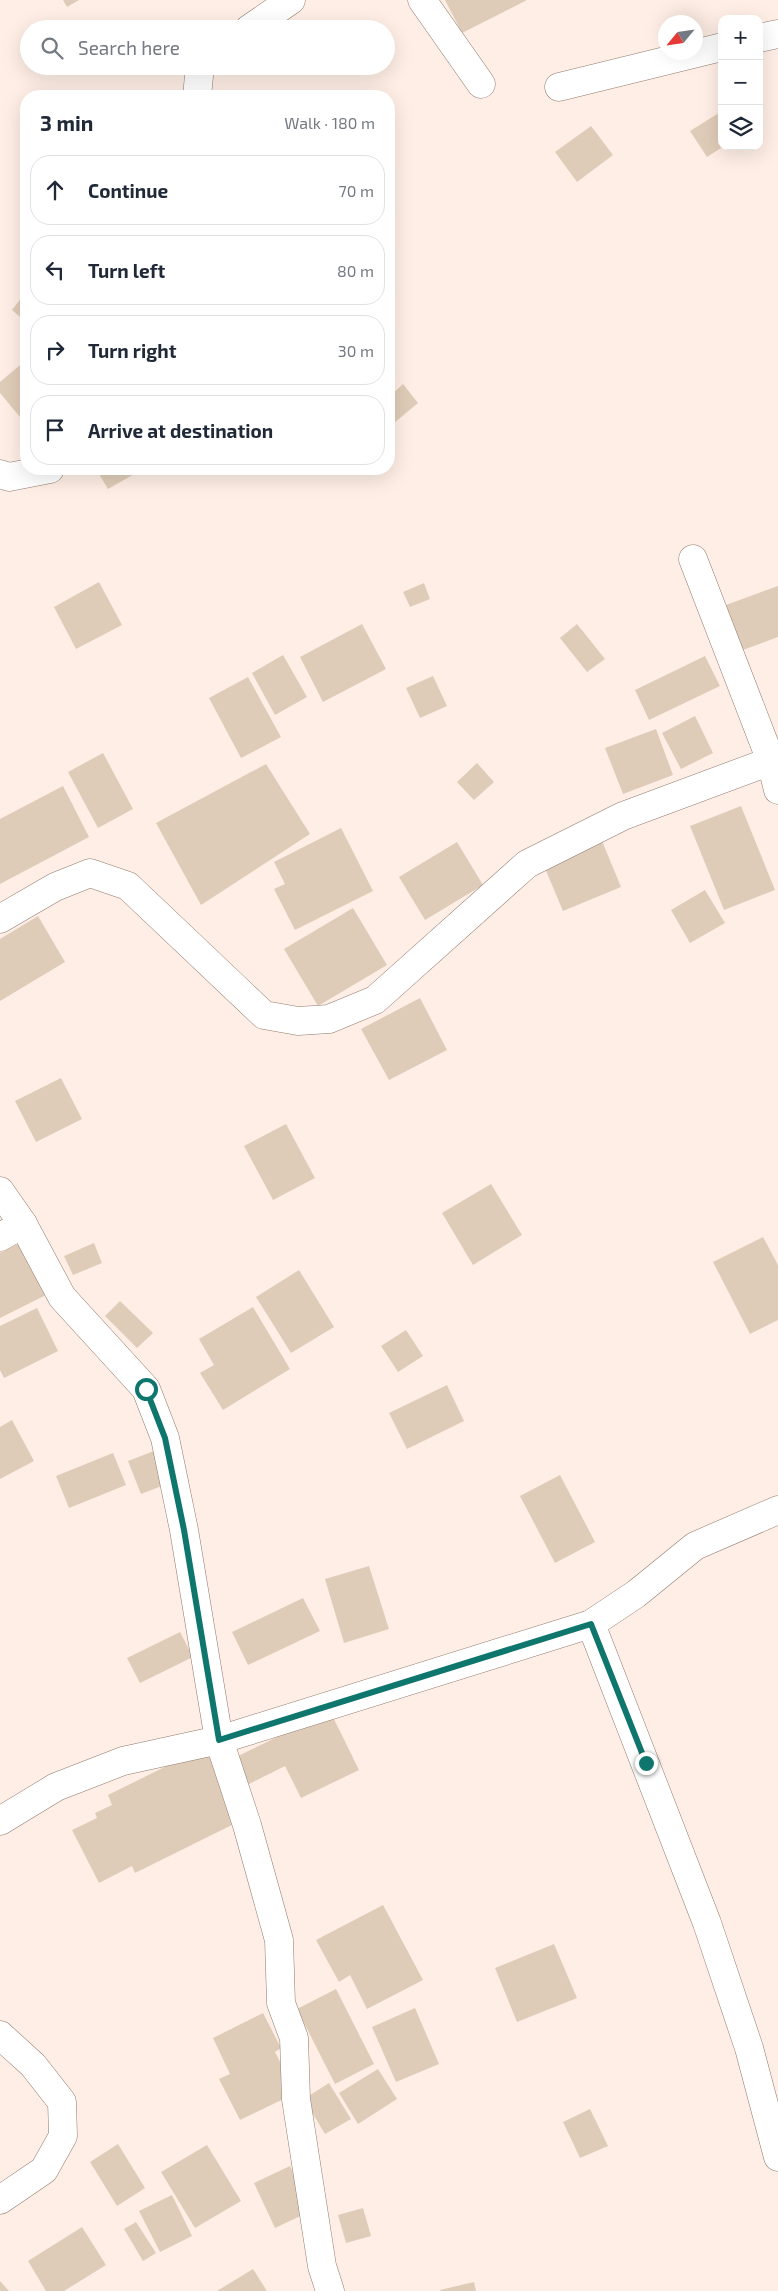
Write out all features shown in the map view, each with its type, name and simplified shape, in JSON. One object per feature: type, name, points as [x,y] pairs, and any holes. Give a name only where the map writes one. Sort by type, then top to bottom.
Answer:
[{"type":"street","points":[[262,20],[291,0]]},
{"type":"street","points":[[422,0],[481,84]]},
{"type":"street","points":[[763,37],[778,34]]},
{"type":"street","points":[[559,86],[718,48]]},
{"type":"street","points":[[198,90],[199,75]]},
{"type":"street","points":[[0,474],[9,477],[20,475]]},
{"type":"street","points":[[693,559],[772,761],[778,790]]},
{"type":"street","points":[[0,919],[55,887],[90,872],[128,886],[264,1015],[298,1021],[329,1019],[375,1000],[527,864],[623,816],[772,761]]},
{"type":"street","points":[[0,1191],[11,1231],[62,1297],[146,1389],[165,1438],[184,1530],[219,1740],[247,1825],[279,1940],[281,2004],[294,2038],[296,2099],[322,2266],[330,2291]]},
{"type":"street","points":[[0,1821],[56,1787],[123,1761],[219,1740],[591,1624],[636,1594],[695,1546],[778,1510]]},
{"type":"street","points":[[591,1624],[710,1932],[750,2048],[778,2157]]},
{"type":"street","points":[[0,2035],[33,2065],[62,2102],[63,2136],[44,2170],[0,2200]]},
{"type":"building","points":[[63,0],[79,0],[67,7]]},
{"type":"building","points":[[445,0],[527,0],[462,33]]},
{"type":"building","points":[[718,114],[718,150],[707,157],[690,131]]},
{"type":"building","points":[[591,126],[613,155],[577,182],[555,152]]},
{"type":"building","points":[[20,300],[20,317],[12,310]]},
{"type":"building","points":[[20,365],[20,417],[0,393],[0,382]]},
{"type":"building","points":[[403,384],[418,403],[395,422],[395,391]]},
{"type":"building","points":[[100,475],[132,475],[108,489]]},
{"type":"building","points":[[99,582],[122,625],[76,649],[54,607]]},
{"type":"building","points":[[424,583],[430,599],[410,607],[403,592]]},
{"type":"building","points":[[778,586],[778,637],[743,650],[726,605]]},
{"type":"building","points":[[362,624],[386,669],[323,702],[300,657]]},
{"type":"building","points":[[577,624],[605,659],[587,672],[560,638]]},
{"type":"building","points":[[283,655],[307,697],[275,715],[252,673]]},
{"type":"building","points":[[705,656],[720,686],[649,720],[635,690]]},
{"type":"building","points":[[433,676],[447,706],[420,718],[406,688]]},
{"type":"building","points":[[248,677],[281,737],[241,758],[209,698]]},
{"type":"building","points":[[695,716],[713,753],[681,769],[662,733]]},
{"type":"building","points":[[656,729],[673,775],[623,794],[605,748]]},
{"type":"building","points":[[103,753],[133,809],[98,828],[68,772]]},
{"type":"building","points":[[477,763],[494,782],[474,800],[457,782]]},
{"type":"building","points":[[266,764],[310,834],[201,905],[156,823]]},
{"type":"building","points":[[63,786],[89,837],[0,884],[0,819]]},
{"type":"building","points":[[741,806],[775,890],[724,910],[690,826]]},
{"type":"building","points":[[341,828],[373,891],[295,930],[274,889],[285,884],[274,862]]},
{"type":"building","points":[[602,841],[621,887],[563,911],[544,866]]},
{"type":"building","points":[[457,842],[483,885],[425,920],[399,877]]},
{"type":"building","points":[[705,890],[725,923],[690,943],[671,910]]},
{"type":"building","points":[[353,908],[387,965],[318,1006],[284,949]]},
{"type":"building","points":[[38,916],[65,962],[0,1001],[0,939]]},
{"type":"building","points":[[420,998],[447,1050],[389,1080],[361,1029]]},
{"type":"building","points":[[61,1078],[82,1119],[36,1142],[15,1101]]},
{"type":"building","points":[[286,1124],[315,1178],[273,1200],[244,1146]]},
{"type":"building","points":[[491,1184],[522,1235],[473,1265],[442,1213]]},
{"type":"building","points":[[763,1237],[778,1265],[778,1320],[750,1334],[713,1262]]},
{"type":"building","points":[[24,1241],[50,1293],[0,1318],[0,1253]]},
{"type":"building","points":[[94,1243],[102,1263],[73,1275],[64,1256]]},
{"type":"building","points":[[299,1270],[334,1327],[291,1353],[256,1297]]},
{"type":"building","points":[[120,1301],[153,1333],[137,1348],[105,1316]]},
{"type":"building","points":[[253,1307],[290,1369],[223,1410],[200,1373],[214,1365],[199,1339]]},
{"type":"building","points":[[37,1308],[58,1351],[4,1378],[0,1370],[0,1326]]},
{"type":"building","points":[[406,1330],[423,1356],[398,1372],[381,1346]]},
{"type":"building","points":[[447,1385],[464,1421],[407,1449],[389,1413]]},
{"type":"building","points":[[12,1420],[34,1461],[0,1479],[0,1427]]},
{"type":"building","points":[[154,1451],[167,1484],[141,1494],[128,1461]]},
{"type":"building","points":[[113,1453],[126,1485],[69,1508],[56,1476]]},
{"type":"building","points":[[560,1475],[595,1542],[555,1563],[520,1496]]},
{"type":"building","points":[[369,1566],[389,1629],[344,1643],[325,1579]]},
{"type":"building","points":[[303,1598],[320,1631],[248,1665],[232,1632]]},
{"type":"building","points":[[180,1632],[193,1657],[140,1683],[127,1658]]},
{"type":"building","points":[[330,1711],[359,1770],[301,1798],[285,1766],[249,1784],[236,1757]]},
{"type":"building","points":[[205,1747],[242,1820],[135,1873],[132,1866],[99,1883],[72,1830],[97,1818],[95,1813],[112,1805],[108,1795]]},
{"type":"building","points":[[383,1905],[423,1980],[367,2009],[350,1975],[339,1982],[316,1940]]},
{"type":"building","points":[[554,1944],[577,1998],[517,2022],[495,1968]]},
{"type":"building","points":[[336,1989],[374,2064],[335,2084],[297,2009]]},
{"type":"building","points":[[415,2008],[439,2064],[396,2082],[372,2027]]},
{"type":"building","points":[[263,2013],[281,2048],[275,2052],[296,2093],[240,2120],[219,2079],[230,2074],[213,2038]]},
{"type":"building","points":[[378,2069],[397,2099],[358,2124],[339,2093]]},
{"type":"building","points":[[329,2083],[351,2119],[325,2134],[304,2099]]},
{"type":"building","points":[[590,2109],[608,2146],[580,2158],[563,2122]]},
{"type":"building","points":[[118,2144],[145,2188],[117,2206],[90,2162]]},
{"type":"building","points":[[207,2145],[241,2201],[195,2228],[161,2172]]},
{"type":"building","points":[[290,2166],[311,2211],[275,2228],[254,2183]]},
{"type":"building","points":[[172,2195],[192,2236],[160,2252],[139,2211]]},
{"type":"building","points":[[363,2208],[371,2236],[346,2243],[338,2215]]},
{"type":"building","points":[[136,2222],[156,2253],[143,2261],[124,2229]]},
{"type":"building","points":[[82,2227],[106,2265],[64,2291],[46,2291],[28,2261]]},
{"type":"building","points":[[253,2269],[267,2291],[217,2291]]},
{"type":"building","points":[[0,2281],[9,2291],[0,2291]]},
{"type":"building","points":[[474,2282],[476,2291],[440,2291],[440,2290]]},
{"type":"route","points":[[146,1389],[165,1438],[184,1530],[219,1740],[469,1660],[591,1624],[646,1763]]}]
